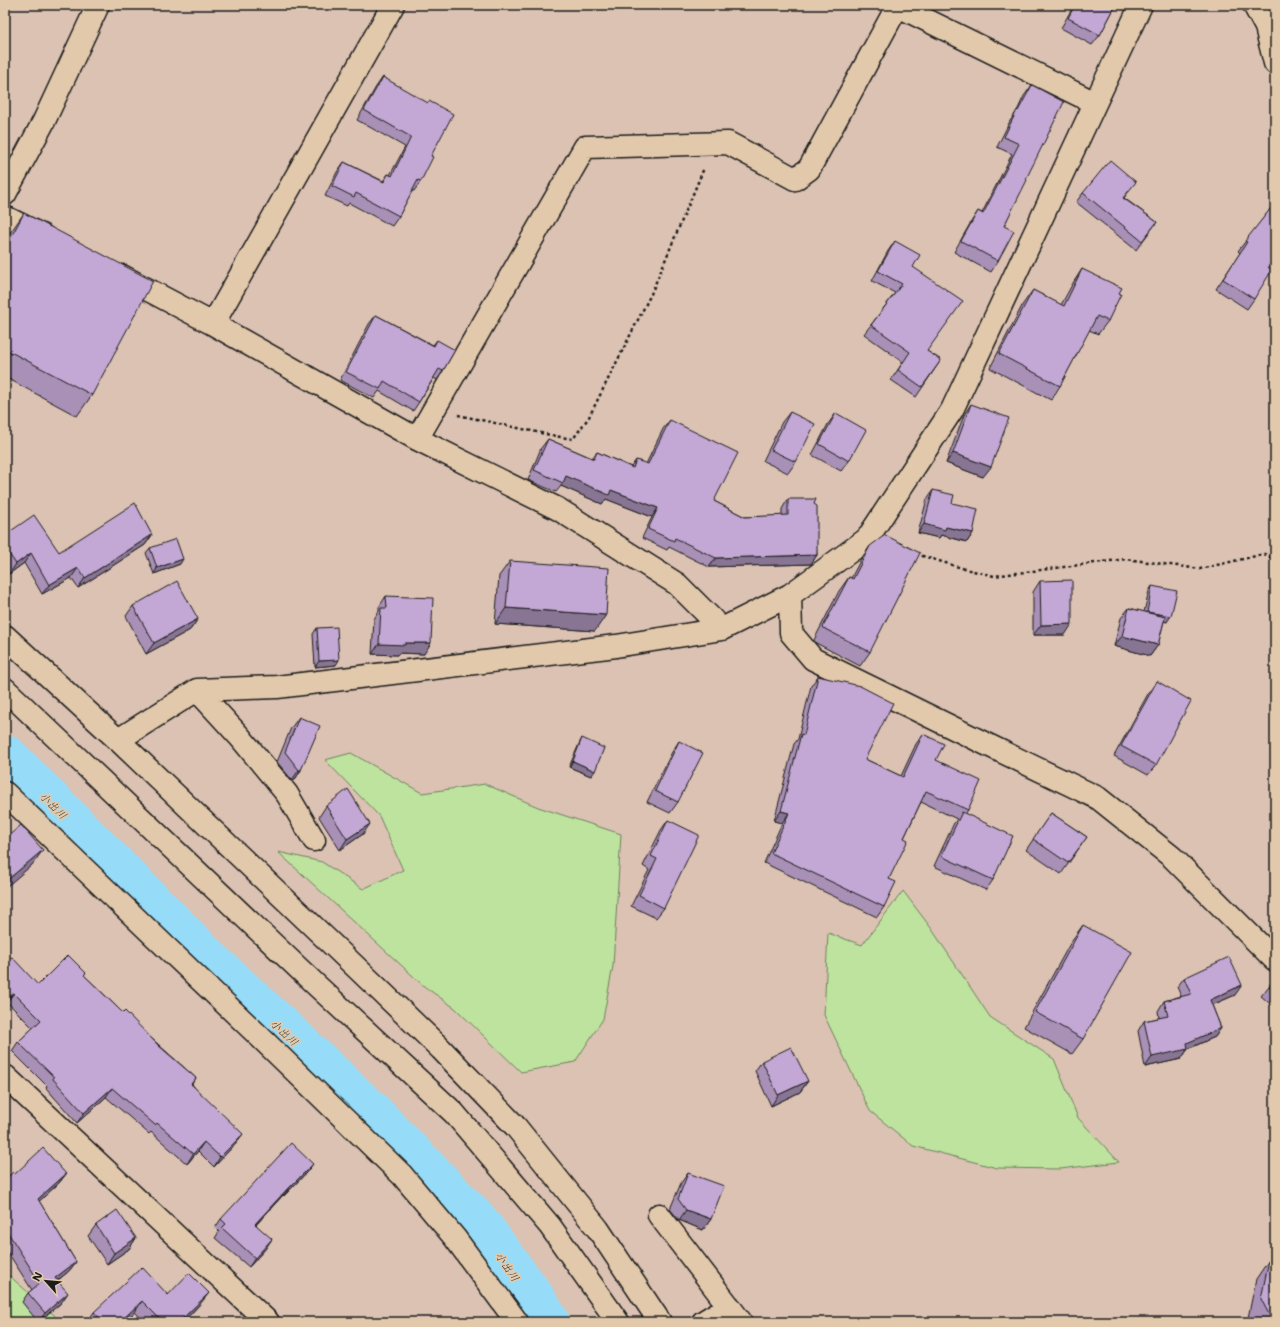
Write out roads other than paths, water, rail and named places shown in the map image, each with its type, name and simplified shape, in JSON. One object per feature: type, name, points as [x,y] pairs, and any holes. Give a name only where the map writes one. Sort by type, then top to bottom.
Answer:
[{"type":"street","points":[[5,194],[44,120],[98,5]]},
{"type":"street","points":[[214,324],[393,5]]},
{"type":"street","points":[[417,439],[586,147],[728,143],[795,179],[809,169],[897,5],[1095,103]]},
{"type":"street","points":[[118,740],[197,690],[277,687],[616,646],[722,629],[790,595],[867,539],[952,410],[1141,5]]},
{"type":"street","points":[[1254,5],[1266,27],[1275,63]]},
{"type":"street","points":[[5,217],[61,245]]},
{"type":"street","points":[[102,266],[214,324],[417,439],[558,508],[677,584],[722,629]]},
{"type":"street","points":[[790,595],[791,633],[813,658],[1098,798],[1172,857],[1275,960]]},
{"type":"street","points":[[5,636],[118,740],[361,972],[440,1049],[516,1127],[598,1229],[660,1322]]},
{"type":"street","points":[[5,689],[314,984],[454,1113],[550,1226],[618,1322]]},
{"type":"street","points":[[197,690],[240,737],[288,794],[314,840]]},
{"type":"street","points":[[5,793],[260,1037],[402,1176],[455,1238],[517,1322]]},
{"type":"street","points":[[5,1076],[268,1322]]},
{"type":"street","points":[[659,1215],[735,1314],[703,1322]]},
{"type":"waterway","name":"小出川","points":[[5,758],[211,965],[368,1112],[476,1223],[531,1298],[546,1322]]}]
